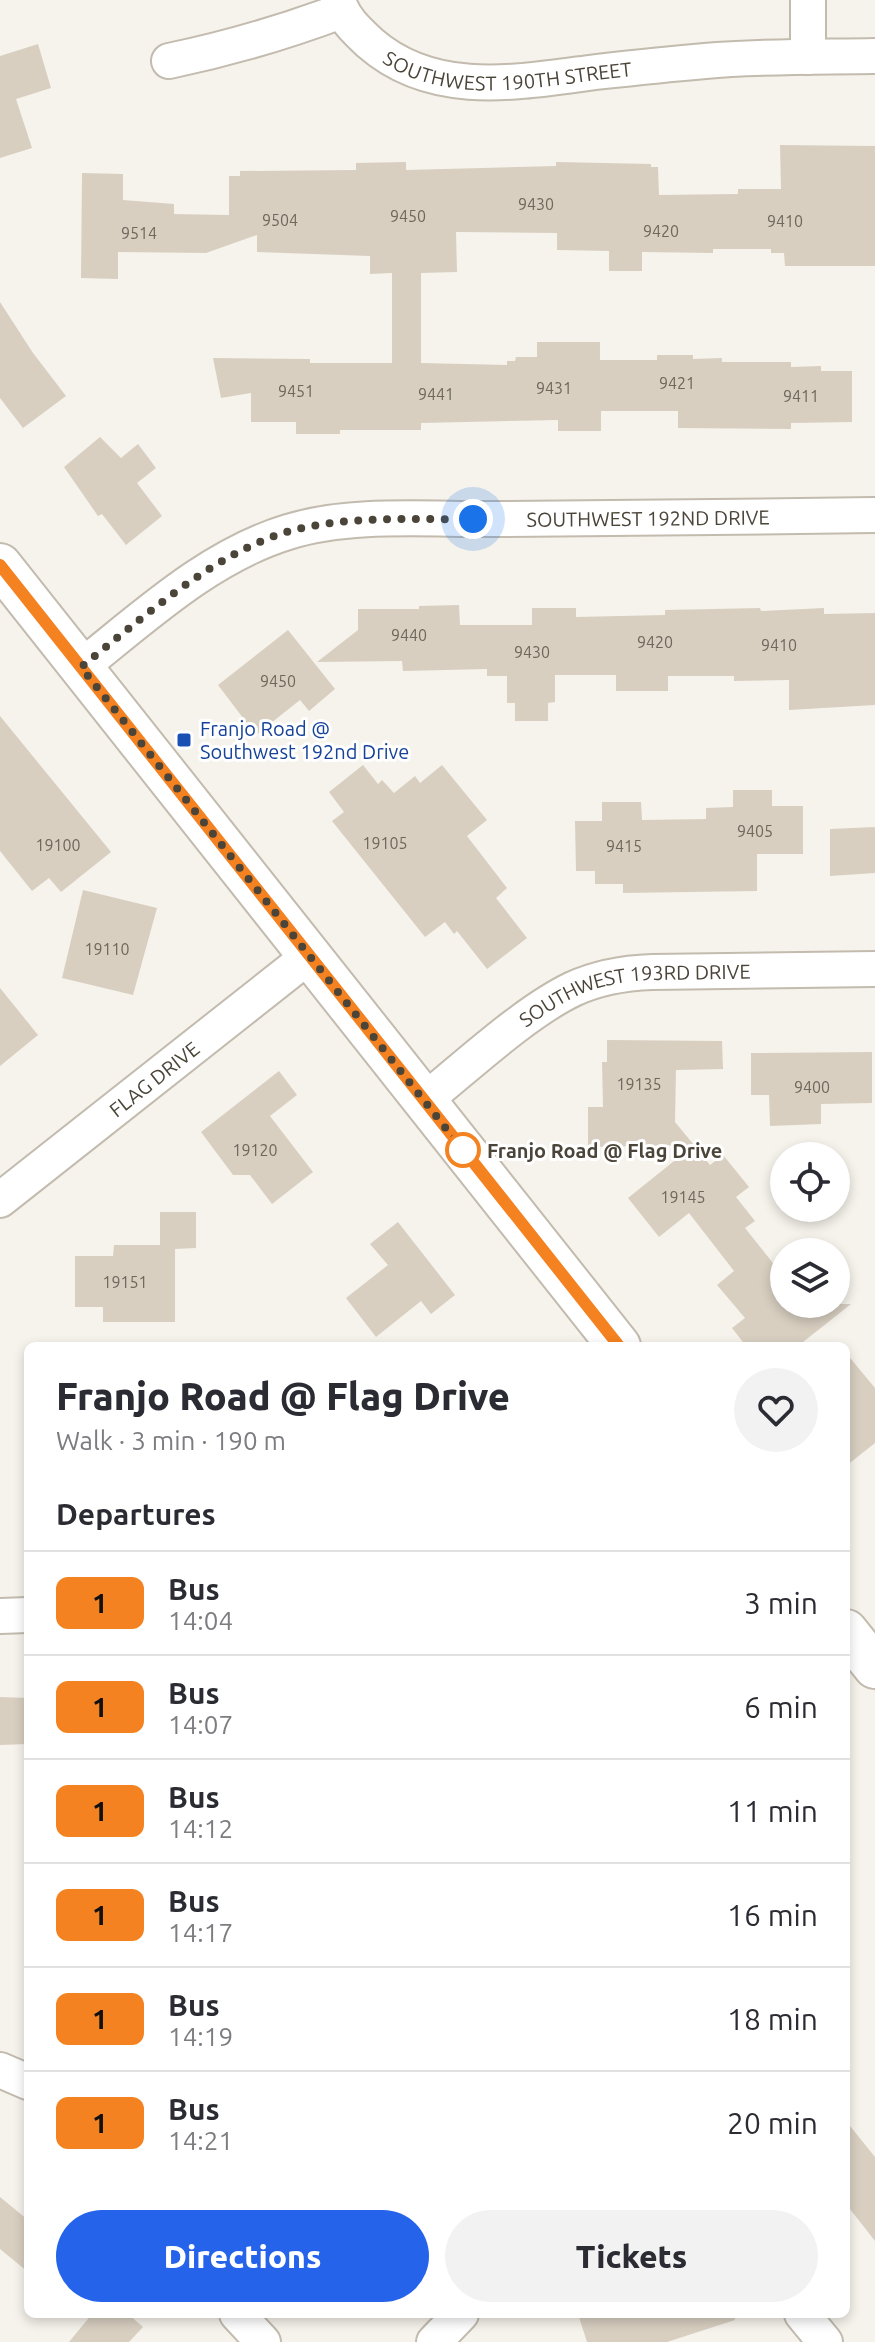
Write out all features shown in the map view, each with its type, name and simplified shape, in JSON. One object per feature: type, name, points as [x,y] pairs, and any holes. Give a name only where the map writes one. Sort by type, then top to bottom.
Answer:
[{"type":"street","points":[[808,0],[808,57]]},
{"type":"street","name":"SOUTHWEST 190TH STREET","points":[[169,61],[303,26],[340,6],[355,30],[398,64],[447,80],[517,82],[705,61],[875,56]]},
{"type":"street","name":"SOUTHWEST 192ND DRIVE","points":[[81,667],[231,556],[289,532],[318,525],[398,520],[875,515]]},
{"type":"street","points":[[0,565],[616,1342]]},
{"type":"street","name":"FLAG DRIVE","points":[[0,1200],[309,956]]},
{"type":"street","name":"SOUTHWEST 193RD DRIVE","points":[[424,1101],[548,1004],[575,988],[602,978],[652,972],[875,969]]},
{"type":"street","points":[[0,1616],[24,1615]]},
{"type":"street","points":[[850,1636],[875,1667]]},
{"type":"street","points":[[0,2070],[24,2080]]},
{"type":"street","points":[[241,2318],[263,2342]]},
{"type":"street","points":[[434,2342],[457,2318]]},
{"type":"street","points":[[805,2318],[825,2342]]},
{"type":"building","points":[[38,44],[51,88],[16,99],[32,148],[0,158],[0,56]]},
{"type":"building","points":[[780,145],[875,146],[875,266],[785,266],[784,253],[771,253],[771,249],[713,249],[713,253],[642,252],[642,271],[609,271],[609,251],[557,250],[557,233],[456,232],[457,272],[421,273],[421,363],[507,365],[507,361],[515,361],[516,357],[537,357],[537,342],[600,342],[600,360],[657,360],[657,355],[693,355],[693,359],[722,358],[722,362],[791,362],[791,367],[821,366],[821,371],[852,371],[852,422],[791,423],[791,429],[678,428],[678,411],[601,411],[601,431],[558,431],[558,420],[421,423],[421,430],[340,430],[340,434],[296,434],[296,422],[251,422],[251,393],[221,398],[213,358],[392,363],[392,273],[370,274],[370,256],[257,252],[257,235],[206,253],[118,252],[118,279],[81,278],[82,173],[123,174],[123,200],[174,204],[174,214],[229,215],[229,176],[240,176],[240,171],[356,170],[356,163],[406,162],[406,170],[556,166],[556,162],[651,164],[651,167],[658,167],[659,195],[738,194],[738,189],[781,189]]},
{"type":"building","points":[[0,302],[66,396],[23,428],[0,398]]},
{"type":"building","points":[[100,437],[121,458],[138,444],[156,468],[137,483],[162,516],[126,545],[102,514],[98,516],[64,467]]},
{"type":"building","points":[[459,605],[460,625],[532,625],[532,608],[576,608],[576,617],[665,615],[665,610],[760,608],[761,611],[824,608],[824,614],[875,613],[875,705],[789,710],[789,680],[734,681],[734,676],[668,676],[668,691],[616,691],[616,675],[555,675],[555,702],[548,703],[548,721],[515,721],[515,703],[507,703],[507,676],[487,676],[487,669],[403,671],[402,661],[317,662],[358,630],[358,609],[419,609],[419,606]]},
{"type":"building","points":[[288,630],[335,689],[309,711],[300,700],[256,735],[218,685]]},
{"type":"building","points":[[0,716],[111,852],[61,892],[49,878],[32,891],[0,851]]},
{"type":"building","points":[[363,765],[378,784],[382,780],[394,793],[415,776],[420,783],[442,765],[487,820],[467,836],[507,888],[496,898],[527,938],[487,969],[457,931],[454,934],[445,922],[425,937],[332,821],[344,812],[329,792]]},
{"type":"building","points":[[733,790],[772,790],[772,806],[803,806],[803,854],[757,854],[757,891],[623,893],[623,884],[595,884],[595,871],[576,871],[575,821],[602,821],[602,802],[641,802],[642,820],[706,819],[706,808],[733,807]]},
{"type":"building","points":[[875,827],[875,873],[830,876],[830,829]]},
{"type":"building","points":[[83,890],[157,908],[133,995],[62,978]]},
{"type":"building","points":[[0,988],[38,1035],[0,1066]]},
{"type":"building","points":[[607,1040],[722,1041],[723,1069],[676,1070],[675,1122],[694,1145],[588,1147],[588,1107],[603,1107],[602,1062],[607,1062]]},
{"type":"building","points":[[872,1052],[872,1103],[821,1104],[821,1124],[770,1126],[769,1095],[751,1095],[751,1053]]},
{"type":"building","points":[[279,1071],[297,1095],[270,1116],[313,1172],[272,1204],[250,1175],[233,1175],[201,1132]]},
{"type":"building","points":[[694,1145],[710,1165],[723,1155],[749,1187],[736,1197],[755,1221],[745,1228],[770,1259],[770,1318],[833,1318],[803,1342],[743,1342],[732,1328],[745,1318],[717,1285],[734,1271],[689,1213],[659,1237],[628,1198]]},
{"type":"building","points":[[160,1212],[196,1212],[196,1248],[175,1249],[175,1322],[103,1322],[103,1307],[75,1307],[75,1256],[113,1256],[114,1245],[160,1245]]},
{"type":"building","points":[[398,1222],[455,1295],[431,1314],[421,1301],[376,1337],[346,1298],[388,1265],[370,1244]]},
{"type":"building","points":[[850,1358],[875,1388],[875,1443],[850,1463]]},
{"type":"building","points":[[0,1697],[24,1698],[24,1744],[0,1745]]},
{"type":"building","points":[[850,2126],[875,2157],[875,2241],[850,2209]]},
{"type":"building","points":[[0,2197],[24,2217],[24,2269],[0,2249]]},
{"type":"building","points":[[89,2318],[133,2318],[143,2327],[129,2342],[69,2342]]},
{"type":"building","points":[[579,2318],[735,2320],[667,2342],[587,2342]]},
{"type":"bus line","name":"1","points":[[0,565],[616,1342]]},
{"type":"place","name":"Franjo Road @ Southwest 192nd Drive","points":[[184,740]]},
{"type":"place","name":"Franjo Road @ Flag Drive","points":[[463,1150]]},
{"type":"route","points":[[463,1150],[81,667],[196,579],[258,543],[318,525],[359,521],[473,519]]}]
